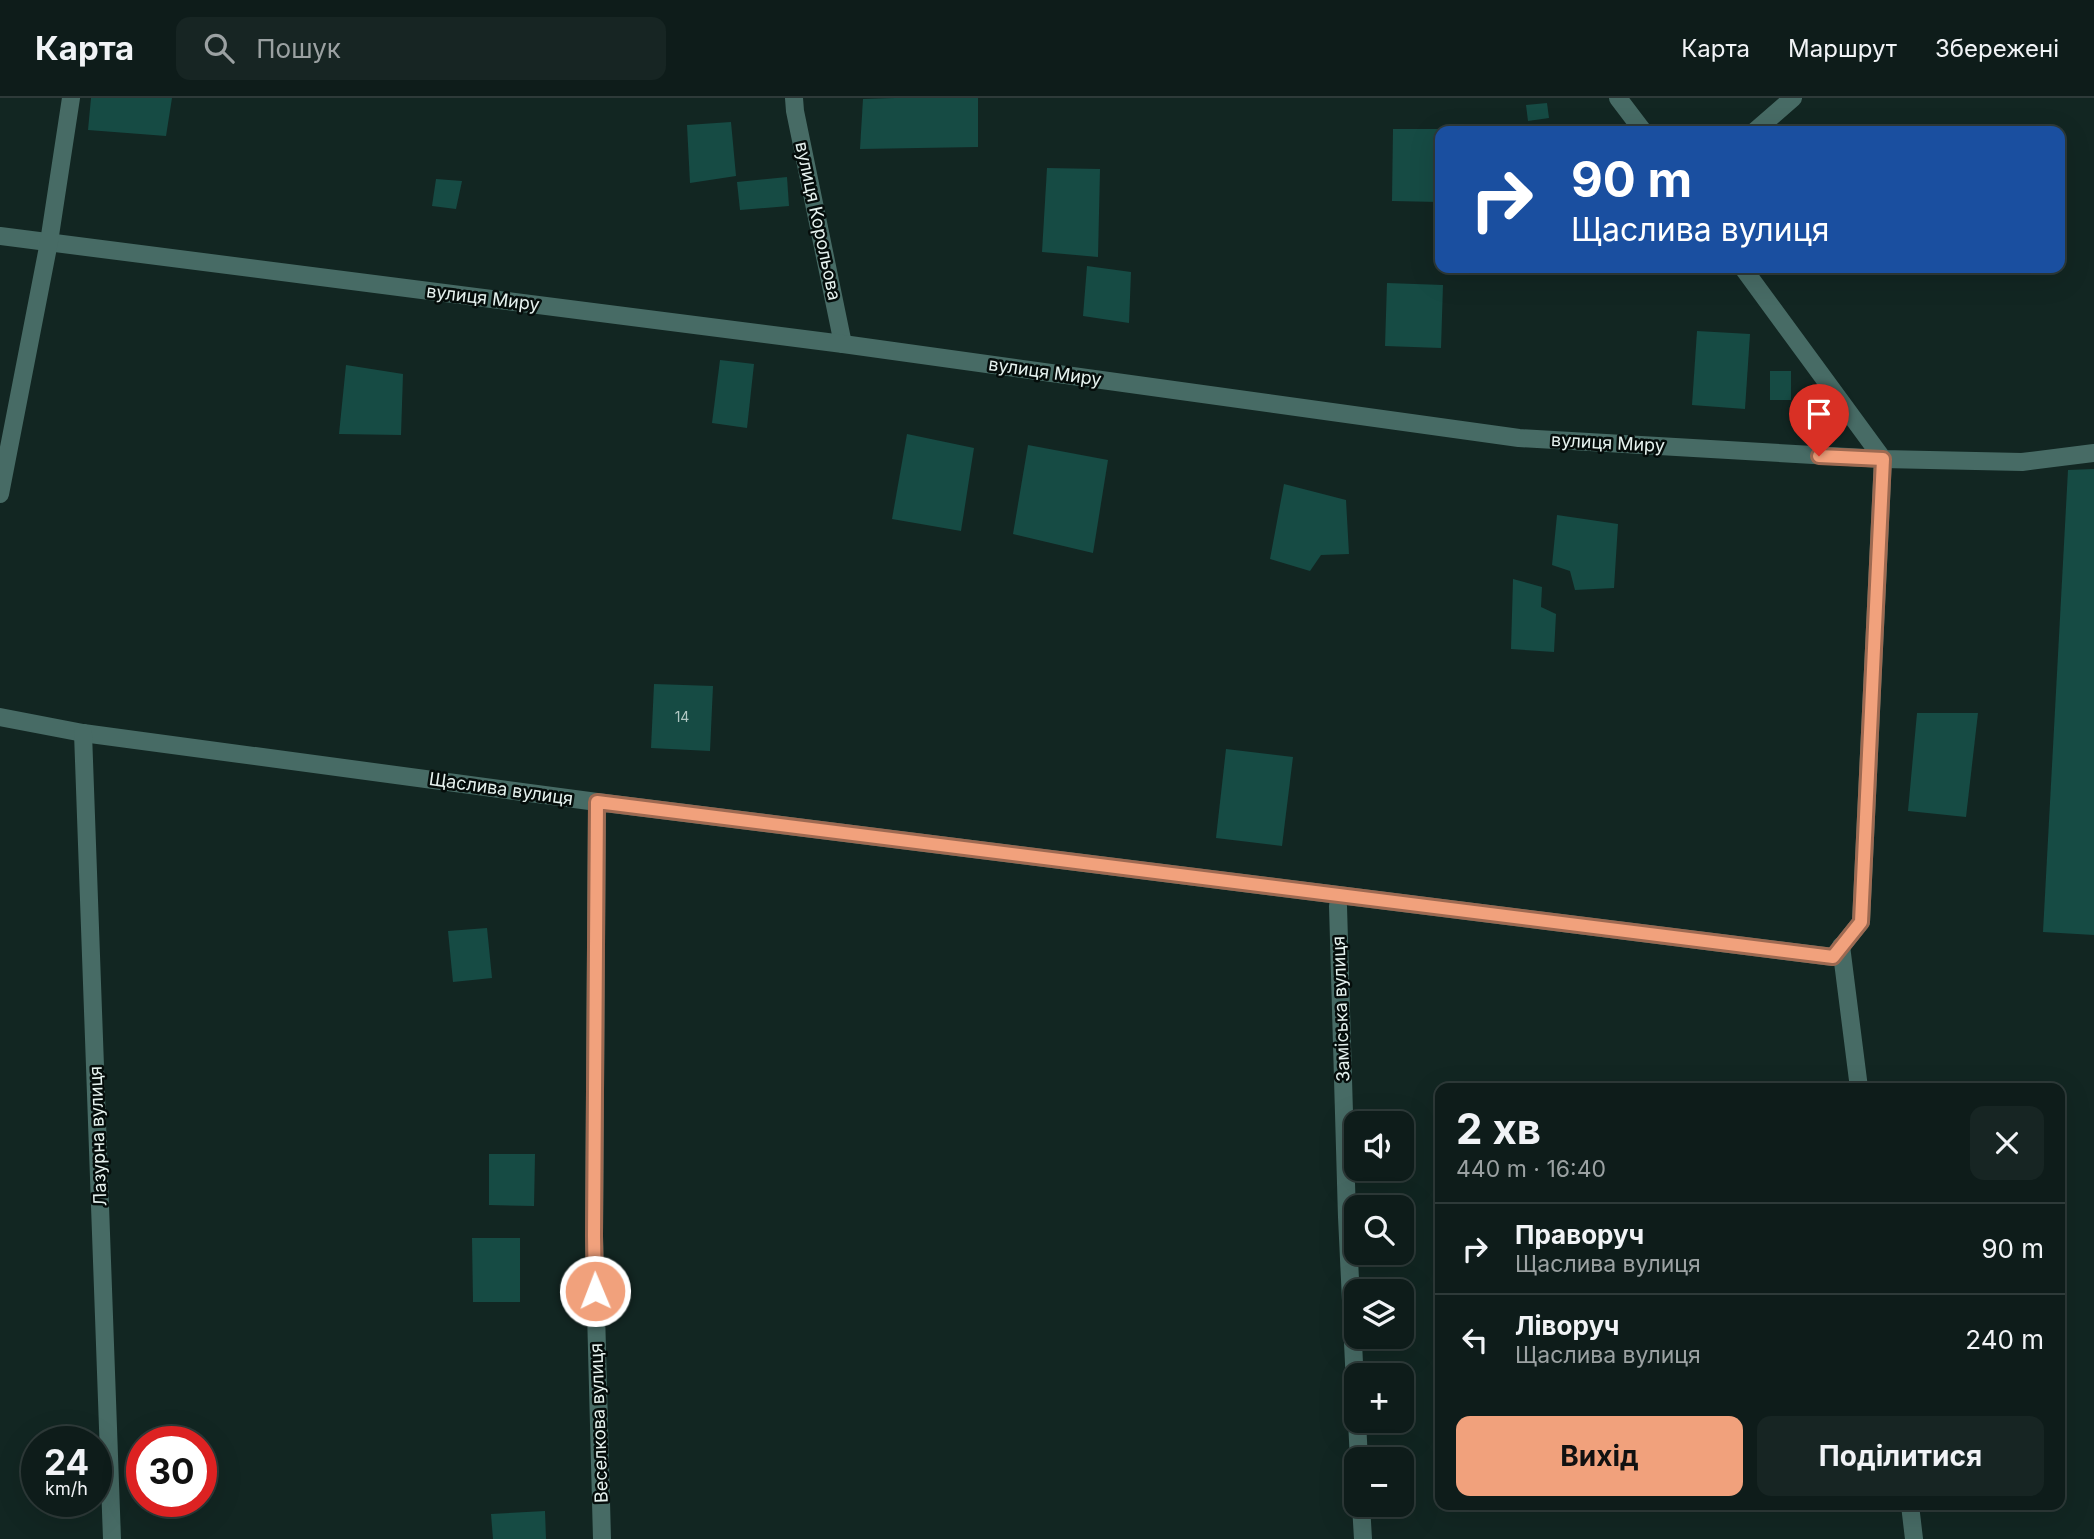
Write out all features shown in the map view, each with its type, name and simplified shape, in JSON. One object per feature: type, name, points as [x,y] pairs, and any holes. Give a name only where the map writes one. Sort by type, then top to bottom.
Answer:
[{"type":"street","points":[[0,494],[49,242],[71,98]]},
{"type":"street","name":"вулиця Корольова","points":[[794,98],[843,344]]},
{"type":"street","points":[[1619,98],[1639,126]]},
{"type":"street","points":[[1761,126],[1793,98]]},
{"type":"street","name":"вулиця Миру","points":[[0,236],[843,344],[1519,438],[1883,459],[2022,462],[2094,453]]},
{"type":"street","points":[[1747,273],[1883,459],[1861,922],[1841,946],[1858,1083]]},
{"type":"street","name":"Щаслива вулиця","points":[[0,717],[83,733],[597,802],[1833,957],[1841,946]]},
{"type":"street","name":"Лазурна вулиця","points":[[83,733],[112,1539]]},
{"type":"street","name":"Веселкова вулиця","points":[[597,802],[594,1236],[602,1539]]},
{"type":"street","name":"Заміська вулиця","points":[[1338,906],[1354,1363]]},
{"type":"street","points":[[1911,1510],[1914,1539]]},
{"type":"street","points":[[1362,1517],[1363,1539]]},
{"type":"building","points":[[91,98],[172,98],[166,136],[88,130]]},
{"type":"building","points":[[978,98],[978,147],[860,149],[863,99]]},
{"type":"building","points":[[1547,103],[1549,118],[1528,121],[1526,105]]},
{"type":"building","points":[[731,122],[736,176],[690,183],[687,125]]},
{"type":"building","points":[[1393,129],[1435,129],[1435,202],[1392,201]]},
{"type":"building","points":[[1047,168],[1100,169],[1098,257],[1042,252]]},
{"type":"building","points":[[787,177],[789,206],[740,210],[737,182]]},
{"type":"building","points":[[436,179],[462,181],[456,209],[432,206]]},
{"type":"building","points":[[1087,266],[1131,272],[1129,323],[1083,316]]},
{"type":"building","points":[[1387,283],[1443,285],[1441,348],[1385,346]]},
{"type":"building","points":[[1697,331],[1750,334],[1745,409],[1692,405]]},
{"type":"building","points":[[720,360],[754,364],[747,428],[712,423]]},
{"type":"building","points":[[346,365],[403,374],[401,435],[339,434]]},
{"type":"building","points":[[1770,371],[1791,371],[1791,400],[1770,400]]},
{"type":"building","points":[[907,434],[974,448],[961,531],[892,519]]},
{"type":"building","points":[[1028,445],[1108,460],[1093,553],[1013,534]]},
{"type":"building","points":[[2094,469],[2094,935],[2043,932],[2068,470]]},
{"type":"building","points":[[1284,484],[1346,500],[1349,554],[1321,555],[1310,571],[1270,559]]},
{"type":"building","points":[[1557,515],[1618,524],[1614,588],[1575,590],[1570,571],[1552,565]]},
{"type":"building","points":[[1513,579],[1542,587],[1541,607],[1556,614],[1554,652],[1511,649]]},
{"type":"building","points":[[654,684],[713,686],[710,751],[651,748]]},
{"type":"building","points":[[1917,713],[1978,713],[1966,817],[1908,811]]},
{"type":"building","points":[[1226,749],[1293,757],[1282,846],[1216,838]]},
{"type":"building","points":[[487,928],[492,978],[453,982],[448,931]]},
{"type":"building","points":[[489,1154],[535,1154],[534,1206],[489,1205]]},
{"type":"building","points":[[472,1238],[520,1238],[520,1302],[473,1302]]},
{"type":"building","points":[[545,1511],[546,1539],[493,1539],[491,1514]]},
{"type":"route","points":[[595,1291],[597,802],[1833,957],[1861,922],[1883,459],[1819,456]]}]
